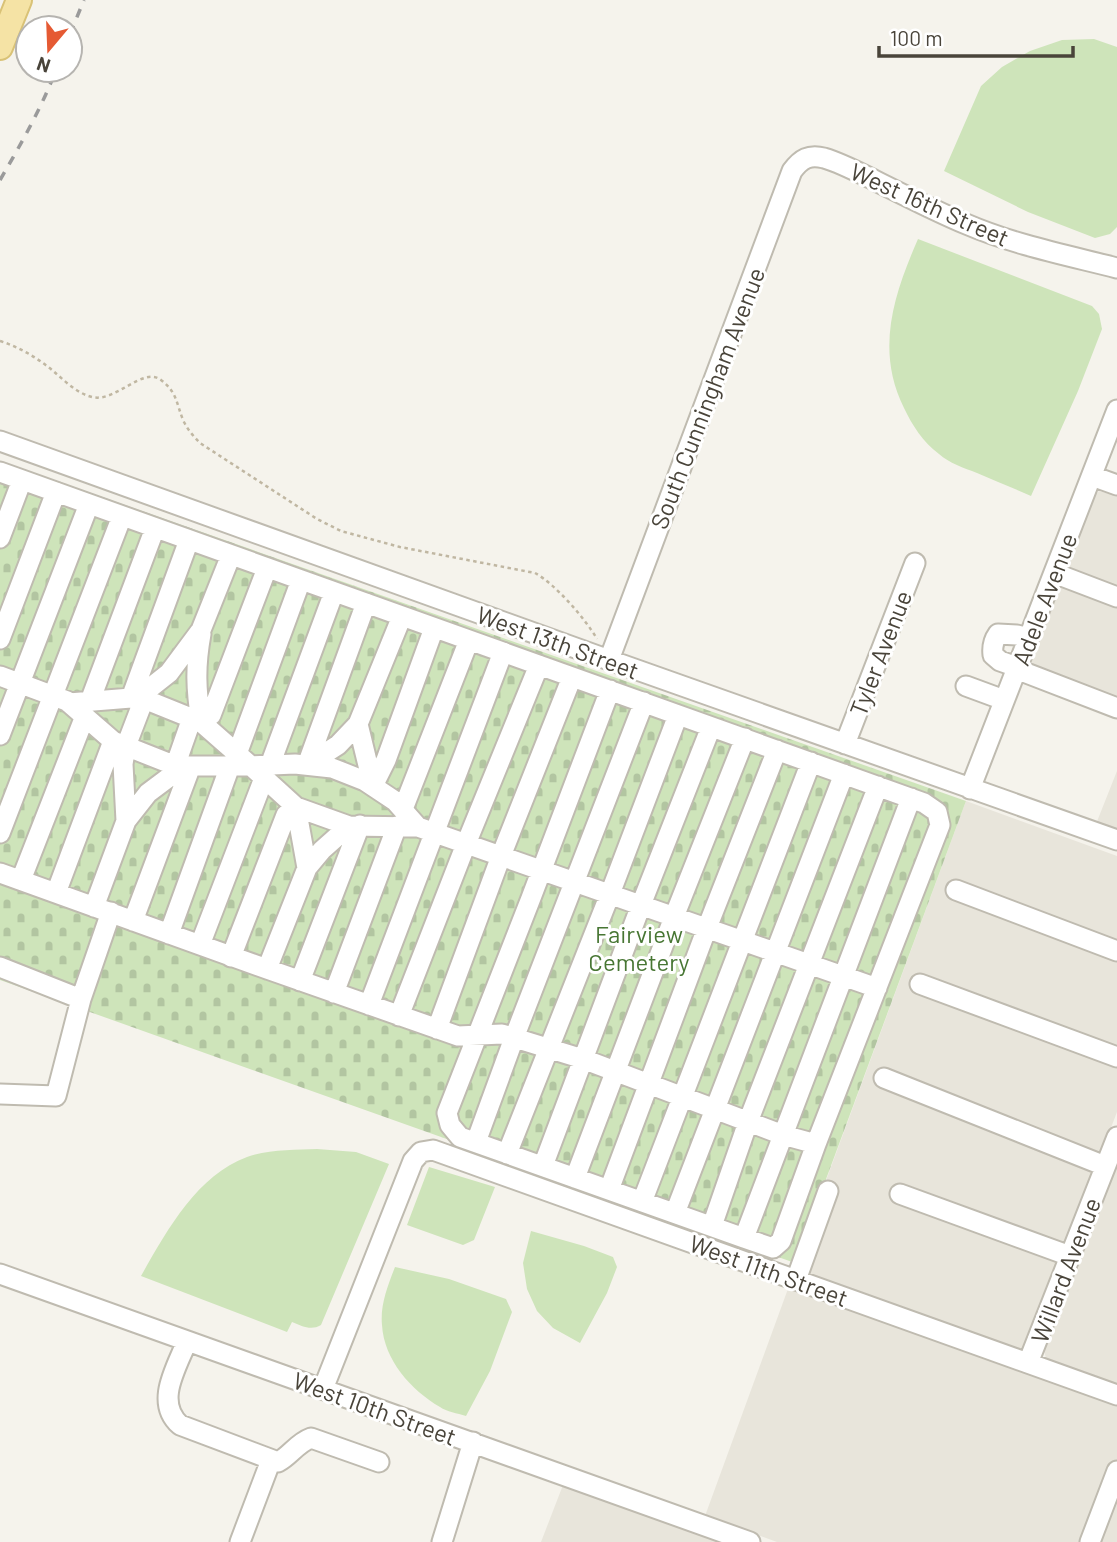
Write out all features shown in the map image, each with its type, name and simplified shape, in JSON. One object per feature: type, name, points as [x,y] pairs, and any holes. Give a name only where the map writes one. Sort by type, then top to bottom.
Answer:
[{"type":"main road","points":[[0,47],[19,0]]},
{"type":"street","name":"South Cunningham Avenue","points":[[610,657],[792,171],[807,157],[824,158]]},
{"type":"street","name":"West 16th Street","points":[[824,158],[956,220],[1000,237],[1117,268]]},
{"type":"street","name":"Adele Avenue","points":[[970,789],[1117,410]]},
{"type":"street","name":"West 13th Street","points":[[0,440],[1117,840]]},
{"type":"street","points":[[0,472],[434,628],[572,677],[610,690],[644,702],[878,786],[924,803],[937,812],[940,825],[781,1241],[773,1248],[460,1137],[450,1125],[447,1113],[610,690]]},
{"type":"street","points":[[1092,476],[1117,485]]},
{"type":"street","points":[[0,538],[22,480]]},
{"type":"street","points":[[0,639],[56,492]]},
{"type":"street","points":[[0,735],[89,504]]},
{"type":"street","points":[[0,834],[61,699],[122,516]]},
{"type":"street","points":[[21,880],[155,528]]},
{"type":"street","points":[[56,893],[137,698],[189,540]]},
{"type":"street","points":[[132,921],[197,720],[196,659],[201,630],[231,555]]},
{"type":"street","name":"Tyler Avenue","points":[[845,744],[915,563]]},
{"type":"street","points":[[197,720],[211,715],[267,568]]},
{"type":"street","points":[[1054,573],[1117,597]]},
{"type":"street","points":[[201,945],[301,580]]},
{"type":"street","points":[[169,934],[334,592]]},
{"type":"street","points":[[307,765],[366,603]]},
{"type":"street","points":[[307,765],[338,745],[358,724],[402,616]]},
{"type":"street","points":[[373,786],[386,760],[434,628]]},
{"type":"street","points":[[87,709],[137,698],[169,673],[201,630]]},
{"type":"street","points":[[1028,638],[998,634],[992,648],[993,655],[1016,668],[1117,708]]},
{"type":"street","points":[[334,993],[469,640]]},
{"type":"street","points":[[369,1005],[426,830],[503,652]]},
{"type":"street","points":[[399,1016],[539,665]]},
{"type":"street","points":[[0,676],[87,709],[119,744],[184,766],[295,764],[332,768],[365,781],[396,801],[400,818]]},
{"type":"street","points":[[437,1029],[501,856],[572,677]]},
{"type":"street","points":[[966,686],[1004,700]]},
{"type":"street","points":[[137,698],[197,720],[296,807],[355,825],[400,818],[426,830],[877,988]]},
{"type":"street","points":[[476,1142],[644,702]]},
{"type":"street","points":[[507,1154],[678,715]]},
{"type":"street","points":[[358,724],[373,786]]},
{"type":"street","points":[[543,1166],[711,727]]},
{"type":"street","points":[[575,1178],[745,738]]},
{"type":"street","points":[[0,1094],[56,1096],[126,821],[123,764],[119,744]]},
{"type":"street","points":[[608,1190],[777,750]]},
{"type":"street","points":[[642,1202],[811,762]]},
{"type":"street","points":[[126,821],[148,793],[184,766]]},
{"type":"street","points":[[675,1213],[844,774]]},
{"type":"street","points":[[712,1226],[748,1122],[878,786]]},
{"type":"street","points":[[744,1238],[911,798]]},
{"type":"street","points":[[296,807],[307,868]]},
{"type":"street","points":[[232,957],[286,815],[296,807]]},
{"type":"street","points":[[267,969],[307,868],[322,850],[355,825]]},
{"type":"street","points":[[300,981],[355,825]]},
{"type":"street","points":[[0,873],[458,1036],[502,1034],[583,1059],[783,1135],[816,1144]]},
{"type":"street","points":[[956,890],[1117,951]]},
{"type":"street","points":[[0,967],[81,999]]},
{"type":"street","points":[[920,984],[1117,1057]]},
{"type":"street","points":[[884,1078],[1105,1167]]},
{"type":"street","name":"Willard Avenue","points":[[1028,1363],[1117,1137]]},
{"type":"street","name":"West 11th Street","points":[[323,1389],[412,1161],[421,1152],[433,1150],[1117,1395]]},
{"type":"street","points":[[796,1280],[828,1191]]},
{"type":"street","points":[[900,1194],[1070,1256]]},
{"type":"street","name":"West 10th Street","points":[[0,1274],[750,1542]]},
{"type":"street","points":[[187,1341],[168,1391],[168,1407],[180,1425],[278,1462],[310,1438],[379,1462]]},
{"type":"street","points":[[442,1542],[472,1443]]},
{"type":"street","points":[[240,1542],[271,1460]]},
{"type":"street","points":[[1090,1542],[1117,1471]]},
{"type":"path","points":[[0,341],[33,356],[69,385],[94,398],[104,398],[138,380],[152,376],[159,378],[174,392],[184,422],[200,443],[317,519],[355,536],[535,573],[547,580],[584,619],[610,657]]},
{"type":"shaded area","points":[[1099,491],[1117,496],[1117,700],[1030,662],[1094,496]]},
{"type":"shaded area","points":[[1117,771],[1117,832],[1096,824]]},
{"type":"shaded area","points":[[966,801],[1117,856],[1117,1112],[1029,1341],[1020,1349],[793,1270]]},
{"type":"shaded area","points":[[1117,1161],[1117,1385],[1051,1361],[1046,1358],[1044,1351]]},
{"type":"shaded area","points":[[789,1286],[1117,1404],[1117,1542],[777,1542],[705,1516]]},
{"type":"shaded area","points":[[563,1485],[726,1542],[541,1542]]},
{"type":"green space","points":[[1094,39],[1117,47],[1117,227],[1110,234],[1095,238],[1028,212],[944,171],[981,86],[1002,67],[1030,51],[1062,40]]},
{"type":"green space","points":[[918,239],[1092,306],[1099,314],[1102,329],[1078,391],[1031,496],[943,457],[923,439],[904,408],[895,386],[889,344],[895,301]]},
{"type":"green space","name":"Fairview Cemetery","points":[[0,461],[966,801],[795,1263],[0,980]]},
{"type":"green space","points":[[317,1149],[356,1152],[389,1164],[321,1325],[310,1328],[292,1322],[287,1332],[141,1276],[185,1207],[198,1191],[229,1165],[255,1154]]},
{"type":"green space","points":[[429,1167],[495,1187],[474,1240],[463,1245],[407,1225]]},
{"type":"green space","points":[[531,1231],[613,1257],[617,1267],[607,1293],[580,1343],[553,1328],[537,1311],[527,1289],[523,1263]]},
{"type":"green space","points":[[395,1267],[449,1279],[506,1299],[512,1312],[490,1371],[466,1416],[443,1409],[419,1392],[401,1373],[388,1350],[382,1325],[382,1310]]},
{"type":"railway","points":[[78,14],[84,0]]},
{"type":"railway","points":[[0,180],[50,84]]}]
